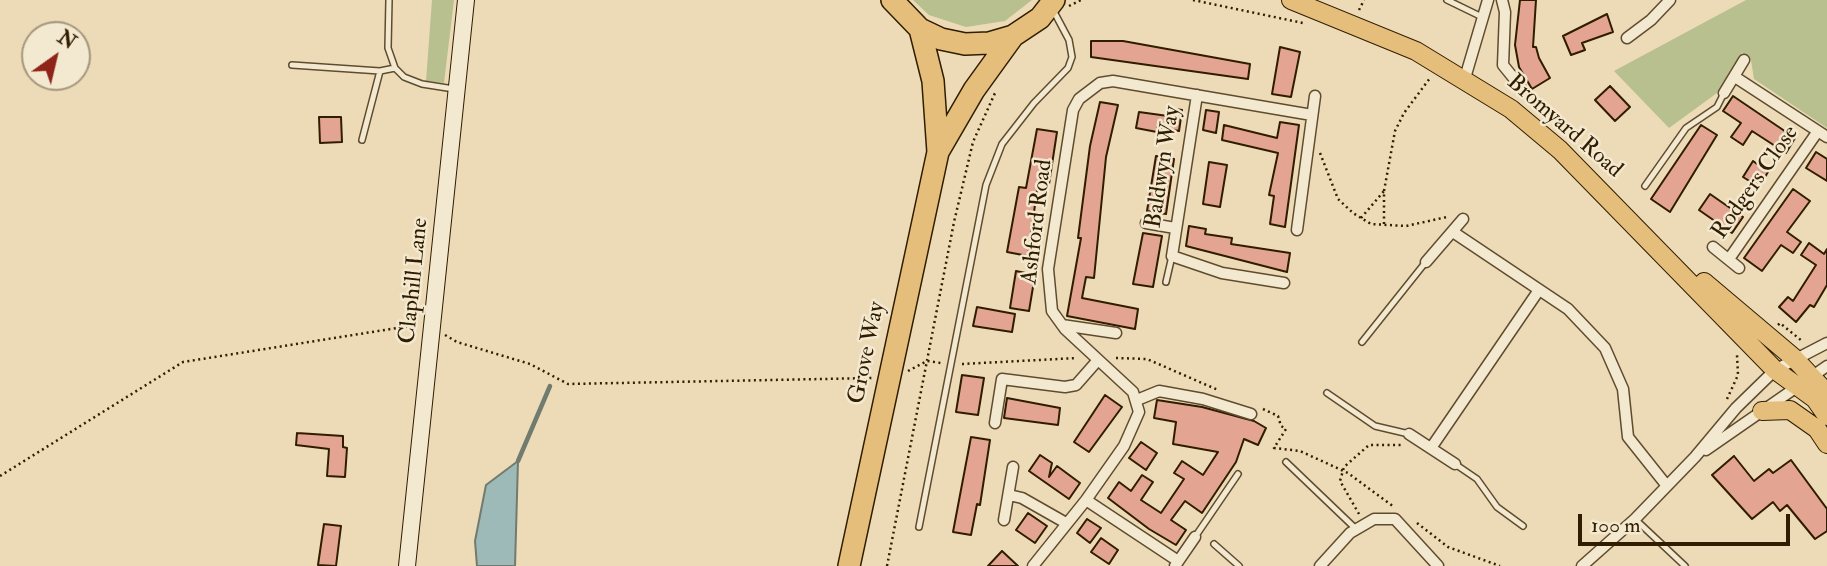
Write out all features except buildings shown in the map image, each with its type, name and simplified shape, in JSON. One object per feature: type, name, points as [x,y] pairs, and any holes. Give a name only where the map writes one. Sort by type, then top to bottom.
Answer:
[{"type":"highway","points":[[892,0],[920,29],[941,39],[965,44],[989,43],[1013,36],[1054,7]]},
{"type":"highway","name":"Grove Way","points":[[849,566],[938,152],[933,81],[920,29]]},
{"type":"highway","name":"Grove Way","points":[[938,152],[974,89],[1013,36]]},
{"type":"main road","name":"Bromyard Road","points":[[1291,0],[1416,51],[1511,108],[1552,143],[1614,204],[1775,370],[1815,399],[1827,416]]},
{"type":"main road","name":"Bromyard Road","points":[[1614,204],[1794,358],[1820,371],[1827,393]]},
{"type":"main road","points":[[1762,411],[1790,410],[1817,429],[1827,444]]},
{"type":"street","name":"Claphill Lane","points":[[407,566],[466,0]]},
{"type":"street","points":[[1465,78],[1488,0]]},
{"type":"street","points":[[1502,0],[1505,24],[1501,46],[1503,65],[1520,86]]},
{"type":"street","points":[[1627,38],[1651,20],[1670,0]]},
{"type":"street","points":[[1724,93],[1744,60]]},
{"type":"street","points":[[1735,77],[1822,134]]},
{"type":"street","name":"Ashford Road","points":[[1137,400],[1062,325],[1052,311],[1048,269],[1073,110],[1079,99],[1100,83],[1113,81],[1312,115]]},
{"type":"street","name":"Baldwyn Way","points":[[1196,95],[1172,256],[1222,273],[1284,284]]},
{"type":"street","points":[[1297,230],[1315,96]]},
{"type":"street","name":"Rodgers Close","points":[[1729,259],[1822,134]]},
{"type":"street","points":[[1146,223],[1175,228]]},
{"type":"street","points":[[1426,262],[1458,225],[1539,290],[1568,309],[1605,348],[1623,389],[1628,437],[1667,486]]},
{"type":"street","name":"Rodgers Close","points":[[1713,247],[1739,268]]},
{"type":"street","points":[[1431,448],[1539,290]]},
{"type":"street","points":[[1062,325],[1116,333]]},
{"type":"street","points":[[1582,566],[1635,519],[1695,457],[1736,408],[1775,370],[1827,343]]},
{"type":"street","points":[[995,423],[1002,379],[1065,387],[1076,385],[1098,359]]},
{"type":"street","points":[[1695,457],[1820,371]]},
{"type":"street","points":[[1033,566],[1086,500],[1131,434],[1139,412],[1137,400],[1158,391],[1203,399],[1251,414]]},
{"type":"street","points":[[1409,434],[1455,464]]},
{"type":"street","points":[[1004,520],[1013,467]]},
{"type":"street","points":[[1009,495],[1032,503],[1066,523]]},
{"type":"street","points":[[1086,500],[1176,564],[1195,537]]},
{"type":"street","points":[[1320,566],[1356,529],[1374,519],[1395,519],[1438,566]]},
{"type":"lane","points":[[389,0],[388,48],[395,68],[404,77],[422,84],[457,89]]},
{"type":"lane","points":[[1447,0],[1483,18]]},
{"type":"lane","points":[[919,527],[986,185],[1002,144],[1034,103],[1068,68],[1072,57],[1069,40],[1054,7]]},
{"type":"lane","points":[[292,65],[380,71],[395,68]]},
{"type":"lane","points":[[362,140],[380,71]]},
{"type":"lane","points":[[1645,186],[1686,128],[1695,118],[1717,107],[1724,93]]},
{"type":"lane","points":[[1166,282],[1172,256]]},
{"type":"lane","points":[[1362,342],[1426,262]]},
{"type":"lane","points":[[1327,393],[1375,426],[1409,434]]},
{"type":"lane","points":[[1286,463],[1356,529]]},
{"type":"lane","points":[[1455,464],[1477,479],[1497,507],[1523,526]]},
{"type":"lane","points":[[1195,537],[1238,474]]},
{"type":"lane","points":[[1635,519],[1685,566]]},
{"type":"lane","points":[[1214,544],[1239,566]]},
{"type":"path","points":[[1054,7],[1081,0]]},
{"type":"path","points":[[1384,225],[1384,191],[1395,131],[1404,113],[1434,73]]},
{"type":"path","points":[[887,566],[973,142],[1001,82]]},
{"type":"path","points":[[1309,133],[1315,140],[1338,199],[1361,218],[1384,225],[1406,226],[1448,217],[1458,225]]},
{"type":"path","points":[[1361,218],[1384,191]]},
{"type":"path","points":[[1780,323],[1802,342],[1810,341]]},
{"type":"path","points":[[0,476],[183,362],[414,325],[433,328],[457,342],[530,364],[568,384],[869,377]]},
{"type":"path","points":[[1731,346],[1737,355]]},
{"type":"path","points":[[927,362],[943,364]]},
{"type":"path","points":[[1281,426],[1286,429],[1274,448],[1300,451],[1342,471],[1404,514]]},
{"type":"path","points":[[1368,523],[1345,494],[1340,481],[1342,471],[1359,451],[1369,445],[1403,445],[1409,434]]},
{"type":"path","points":[[1415,522],[1448,547],[1500,566]]},
{"type":"green space","points":[[432,0],[454,0],[444,83],[426,81]]},
{"type":"green space","points":[[913,0],[1032,0],[1005,21],[966,27],[929,15]]},
{"type":"green space","points":[[1746,0],[1827,0],[1827,128],[1754,79],[1751,60],[1742,53],[1717,93],[1669,128],[1614,71]]},
{"type":"water","points":[[518,461],[515,566],[477,566],[475,541],[486,485]]},
{"type":"waterway","points":[[518,461],[550,386]]}]
